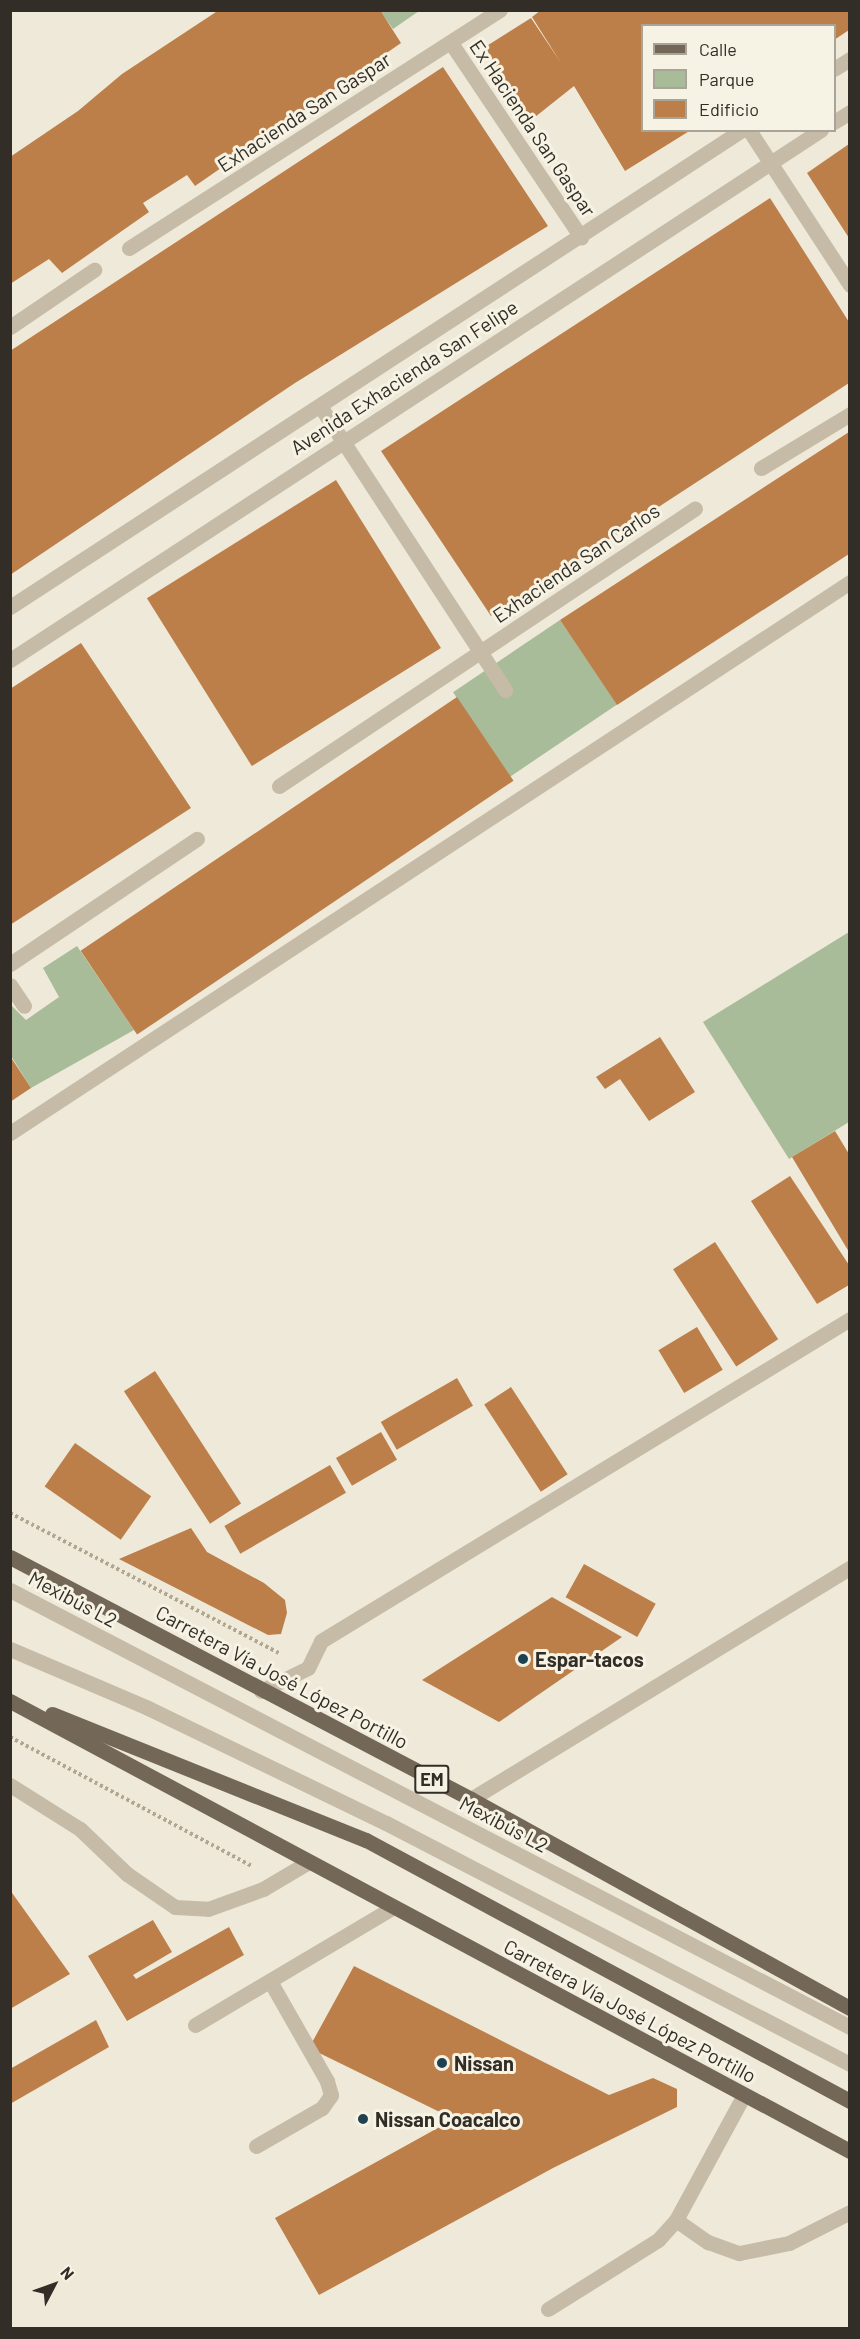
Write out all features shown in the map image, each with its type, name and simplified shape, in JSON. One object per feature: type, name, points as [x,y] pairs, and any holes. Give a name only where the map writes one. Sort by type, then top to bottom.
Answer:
[{"type":"main road","name":"Carretera Vía José López Portillo","points":[[10,1557],[261,1691],[471,1799],[849,2008]]},
{"type":"main road","name":"Carretera Vía José López Portillo","points":[[10,1699],[307,1863],[849,2151]]},
{"type":"main road","points":[[10,1699],[366,1840],[849,2101]]},
{"type":"street","name":"Exhacienda San Gaspar","points":[[129,248],[500,10]]},
{"type":"street","name":"Ex Hacienda San Gaspar","points":[[451,43],[581,237]]},
{"type":"street","points":[[836,68],[849,59]]},
{"type":"street","points":[[836,121],[849,112]]},
{"type":"street","name":"Avenida Exhacienda San Felipe","points":[[10,607],[739,132]]},
{"type":"street","points":[[750,132],[849,285]]},
{"type":"street","name":"Avenida Exhacienda San Felipe","points":[[10,660],[818,132]]},
{"type":"street","points":[[10,327],[94,270]]},
{"type":"street","points":[[320,406],[345,440],[505,690]]},
{"type":"street","points":[[761,468],[849,414]]},
{"type":"street","name":"Exhacienda San Carlos","points":[[279,786],[695,509]]},
{"type":"street","points":[[10,1133],[849,582]]},
{"type":"street","points":[[10,964],[198,839]]},
{"type":"street","points":[[10,985],[24,1006]]},
{"type":"street","points":[[261,1691],[308,1668],[321,1641],[849,1319]]},
{"type":"street","points":[[471,1799],[849,1568]]},
{"type":"street","name":"Mexibús L2","points":[[10,1590],[849,2027]]},
{"type":"street","points":[[10,1649],[148,1708],[386,1823],[849,2064]]},
{"type":"street","points":[[10,1785],[80,1829],[127,1874],[175,1906],[208,1909],[279,1880],[307,1863]]},
{"type":"street","points":[[195,2025],[392,1908]]},
{"type":"street","points":[[256,2146],[322,2108],[331,2095],[327,2081],[270,1981]]},
{"type":"street","points":[[548,2309],[658,2240],[676,2220],[744,2095]]},
{"type":"street","points":[[676,2220],[708,2242],[739,2253],[789,2243],[849,2212]]},
{"type":"path","points":[[10,1513],[308,1668]]},
{"type":"path","points":[[10,1737],[279,1880]]},
{"type":"green space","points":[[380,11],[419,11],[393,29]]},
{"type":"green space","points":[[560,620],[617,705],[510,777],[453,692]]},
{"type":"green space","points":[[849,932],[849,1122],[789,1159],[703,1022]]},
{"type":"green space","points":[[77,946],[134,1030],[31,1088],[11,1056],[10,1004],[26,1020],[59,997],[43,968]]},
{"type":"building","points":[[219,10],[380,10],[401,43],[195,186],[187,175],[143,203],[149,212],[62,273],[49,259],[10,284],[10,157],[78,111],[122,74]]},
{"type":"building","points":[[541,10],[849,10],[849,30],[836,39],[836,24],[641,24],[641,132],[688,132],[625,171],[574,86],[530,121],[485,47],[531,18],[561,63],[532,17]]},
{"type":"building","points":[[443,67],[548,226],[295,383],[10,575],[10,351]]},
{"type":"building","points":[[849,144],[849,238],[807,173]]},
{"type":"building","points":[[770,198],[849,322],[849,383],[491,616],[381,451]]},
{"type":"building","points":[[849,432],[849,554],[617,705],[560,620]]},
{"type":"building","points":[[336,480],[441,648],[252,766],[147,598]]},
{"type":"building","points":[[81,643],[191,808],[10,925],[10,689]]},
{"type":"building","points":[[457,697],[513,781],[137,1035],[81,951]]},
{"type":"building","points":[[660,1037],[695,1092],[649,1121],[620,1079],[605,1089],[596,1077]]},
{"type":"building","points":[[10,1056],[31,1088],[10,1102]]},
{"type":"building","points":[[835,1131],[849,1154],[849,1252],[792,1157]]},
{"type":"building","points":[[790,1176],[849,1265],[849,1285],[817,1304],[751,1201]]},
{"type":"building","points":[[715,1242],[778,1339],[736,1367],[673,1269]]},
{"type":"building","points":[[697,1327],[723,1370],[684,1393],[658,1350]]},
{"type":"building","points":[[155,1371],[241,1504],[210,1524],[124,1391]]},
{"type":"building","points":[[457,1378],[473,1406],[397,1450],[381,1422]]},
{"type":"building","points":[[511,1387],[568,1474],[541,1492],[484,1404]]},
{"type":"building","points":[[381,1432],[397,1460],[352,1486],[336,1458]]},
{"type":"building","points":[[75,1443],[151,1496],[121,1540],[45,1486]]},
{"type":"building","points":[[330,1465],[346,1493],[240,1554],[224,1526]]},
{"type":"building","points":[[191,1528],[207,1552],[264,1583],[285,1600],[287,1613],[281,1634],[268,1635],[119,1559]]},
{"type":"building","points":[[584,1564],[656,1604],[637,1637],[566,1597]]},
{"type":"building","name":"Espar-tacos","points":[[552,1597],[622,1637],[499,1722],[422,1680]]},
{"type":"building","points":[[10,1890],[70,1974],[10,2009]]},
{"type":"building","points":[[153,1920],[172,1952],[133,1975],[136,1979],[229,1927],[244,1955],[127,2021],[88,1956]]},
{"type":"building","points":[[354,1966],[609,2095],[653,2078],[677,2089],[677,2107],[553,2168],[319,2295],[275,2218],[454,2119],[309,2048]]},
{"type":"building","points":[[96,2020],[109,2047],[10,2104],[10,2069]]},
{"type":"place","name":"Espar-tacos","points":[[523,1659]]},
{"type":"place","name":"Nissan","points":[[442,2063]]},
{"type":"place","name":"Nissan Coacalco","points":[[363,2119]]}]
